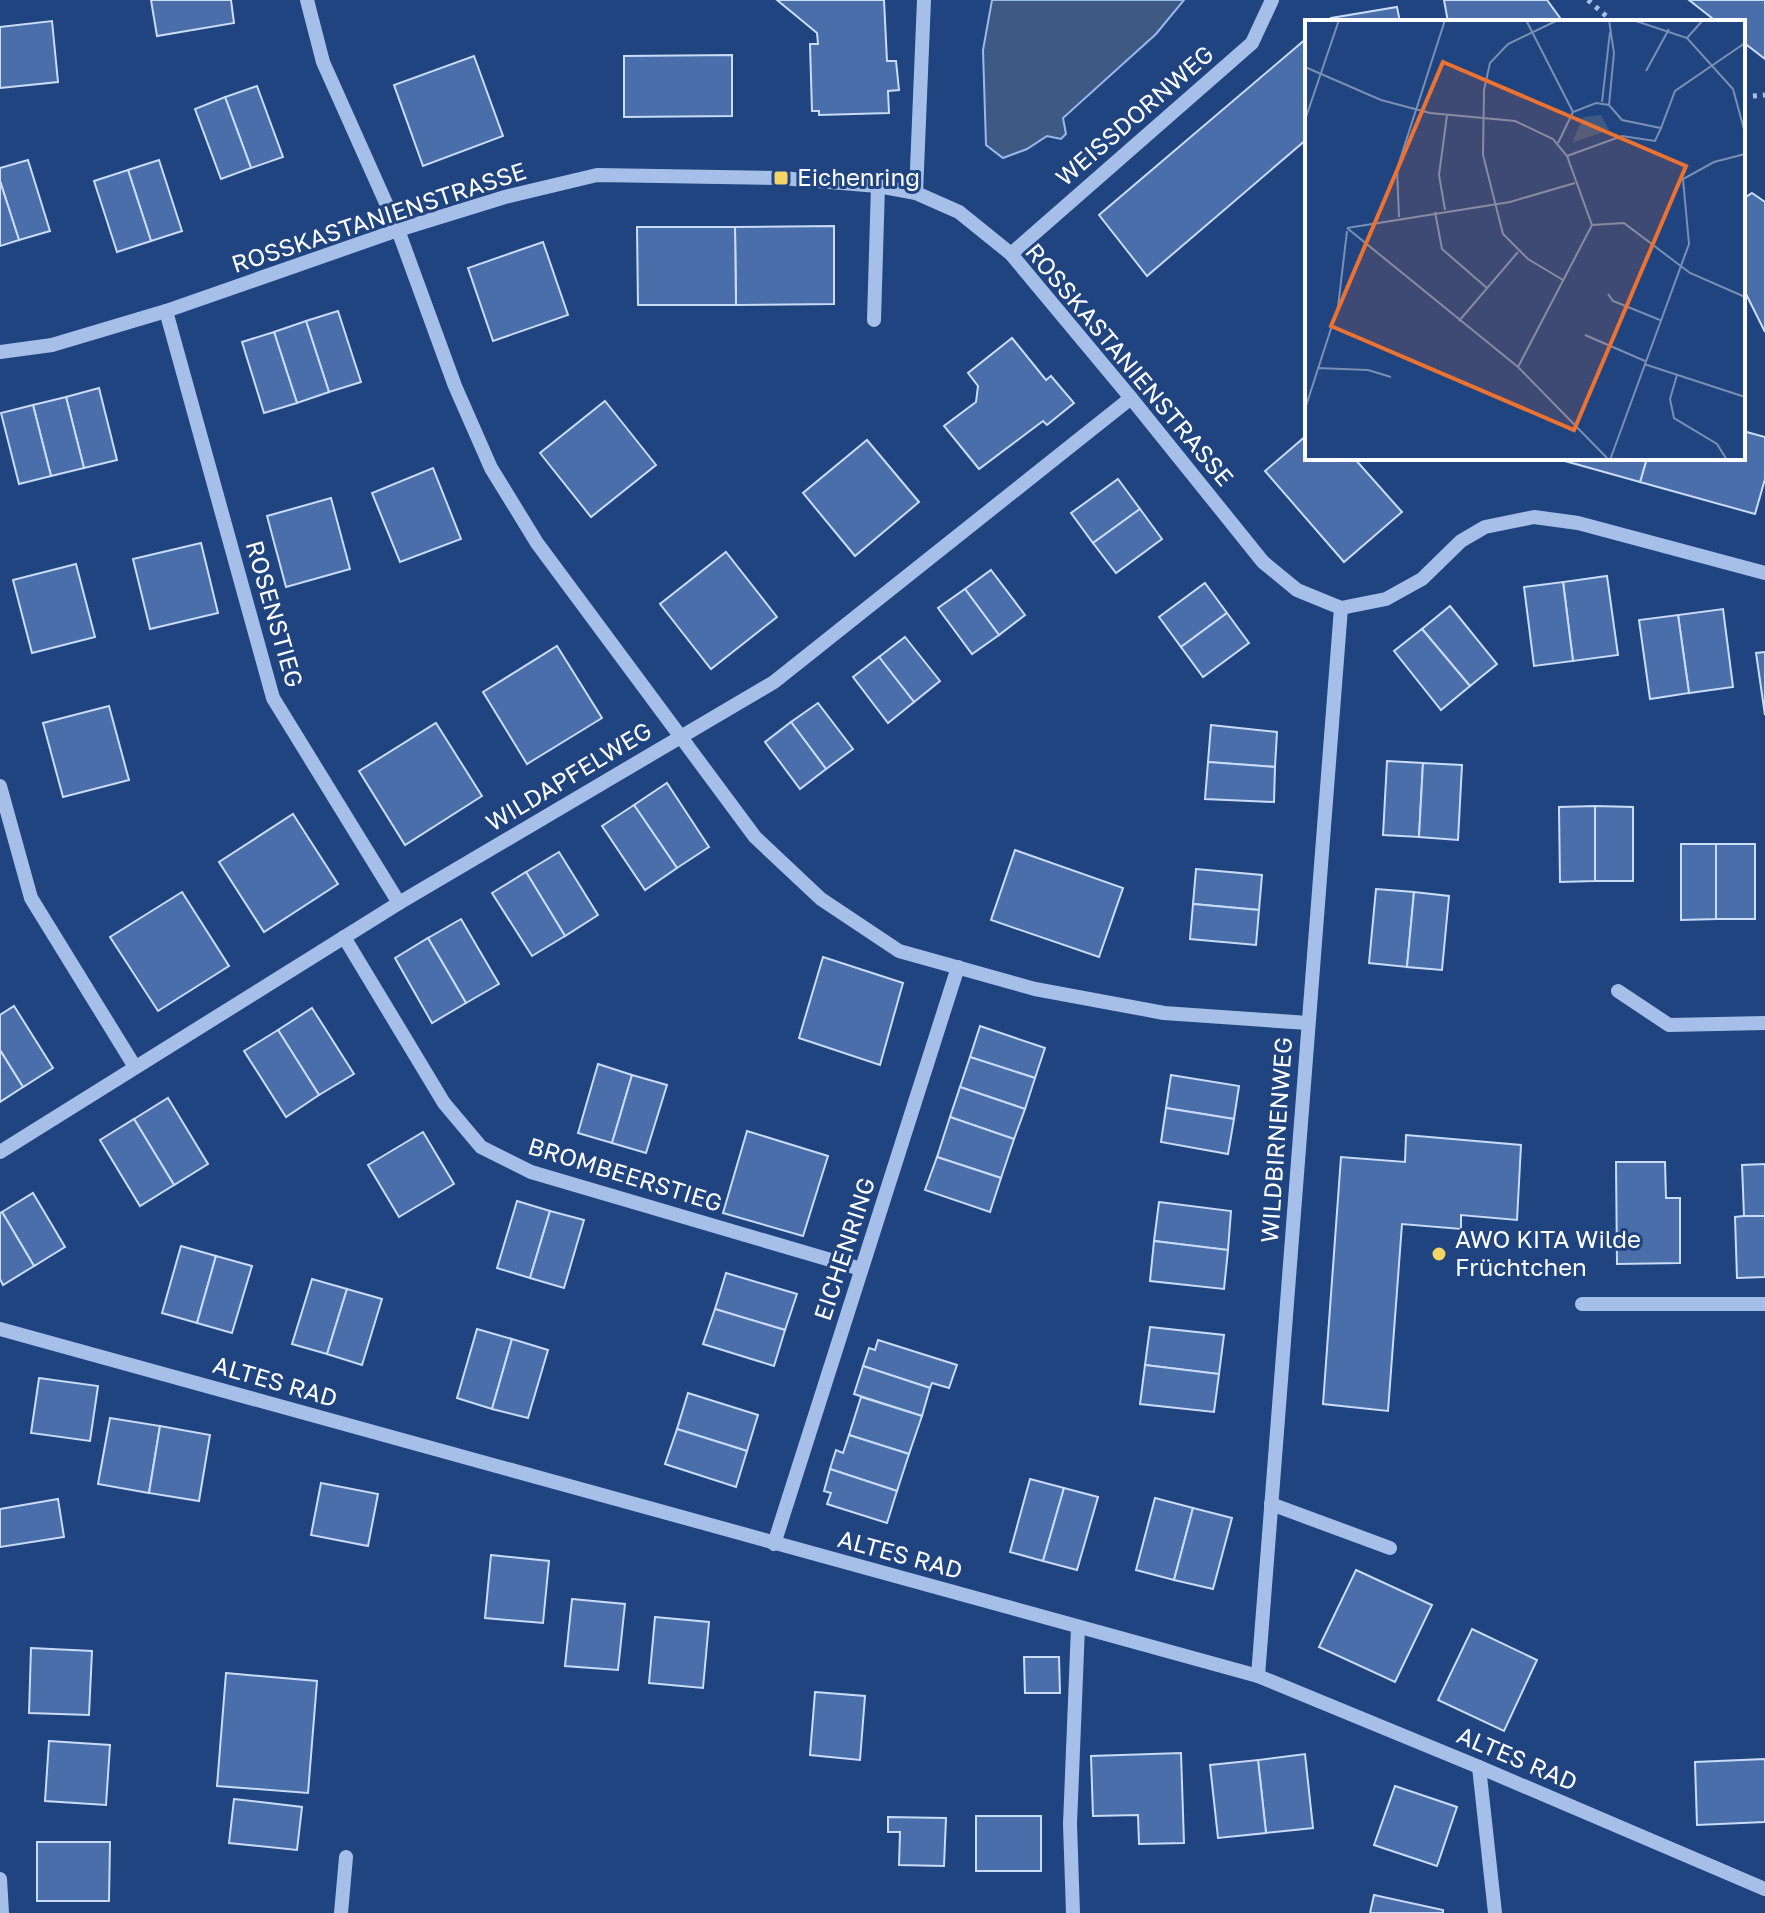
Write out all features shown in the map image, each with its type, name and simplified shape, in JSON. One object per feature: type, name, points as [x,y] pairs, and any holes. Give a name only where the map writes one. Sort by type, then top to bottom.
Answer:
[{"type":"street","points":[[307,0],[323,62],[398,230],[455,386],[491,468],[537,543],[755,837],[821,899],[899,951],[1035,989],[1164,1013],[1308,1023]]},
{"type":"street","points":[[916,193],[924,0]]},
{"type":"street","name":"WEISSDORNWEG","points":[[1011,254],[1252,43],[1272,0]]},
{"type":"street","name":"ROSSKASTANIENSTRASSE","points":[[0,352],[52,345],[166,311],[398,230],[505,197],[597,175],[781,178],[878,186],[916,193],[959,212],[1011,254],[1263,562],[1297,590],[1341,608]]},
{"type":"street","points":[[874,320],[878,186]]},
{"type":"street","name":"ROSENSTIEG","points":[[166,311],[273,698],[399,903]]},
{"type":"street","name":"WILDAPFELWEG","points":[[0,1152],[399,903],[774,682],[1131,398]]},
{"type":"street","points":[[1341,608],[1386,599],[1422,579],[1461,541],[1485,527],[1534,517],[1578,523],[1765,573]]},
{"type":"street","name":"WILDBIRNENWEG","points":[[1258,1676],[1341,608]]},
{"type":"street","points":[[0,786],[31,898],[135,1067]]},
{"type":"street","name":"BROMBEERSTIEG","points":[[344,937],[444,1103],[481,1147],[531,1172],[861,1269]]},
{"type":"street","name":"EICHENRING","points":[[774,1544],[958,967]]},
{"type":"street","points":[[1618,991],[1669,1025],[1765,1023]]},
{"type":"street","points":[[1582,1304],[1765,1304]]},
{"type":"street","name":"ALTES RAD","points":[[0,1329],[1258,1676],[1765,1889]]},
{"type":"street","points":[[1271,1504],[1390,1548]]},
{"type":"street","points":[[1073,1913],[1070,1824],[1078,1627]]},
{"type":"street","points":[[1479,1767],[1495,1913]]},
{"type":"street","points":[[341,1913],[346,1857]]},
{"type":"street","points":[[0,1879],[2,1913]]},
{"type":"path","points":[[1588,0],[1611,20]]},
{"type":"path","points":[[1745,97],[1765,95]]},
{"type":"water","points":[[992,0],[1184,0],[1156,34],[1063,118],[1066,134],[1061,139],[1047,136],[1027,149],[1003,158],[986,145],[983,50]]},
{"type":"building","points":[[151,0],[231,0],[234,23],[157,36]]},
{"type":"building","points":[[777,0],[884,0],[887,61],[896,61],[899,90],[888,91],[889,113],[819,115],[819,111],[812,111],[810,44],[818,44],[817,33]]},
{"type":"building","points":[[1444,0],[1547,0],[1562,20],[1448,20]]},
{"type":"building","points":[[1689,0],[1765,0],[1765,59],[1745,44],[1745,20],[1714,20]]},
{"type":"building","points":[[1397,7],[1400,20],[1328,20]]},
{"type":"building","points":[[52,21],[58,82],[0,88],[0,27]]},
{"type":"building","points":[[1305,40],[1305,141],[1147,276],[1099,215]]},
{"type":"building","points":[[732,55],[732,116],[624,117],[624,56]]},
{"type":"building","points":[[474,56],[503,136],[423,166],[394,85]]},
{"type":"building","points":[[257,86],[283,157],[251,168],[225,97]]},
{"type":"building","points":[[225,97],[251,168],[221,179],[195,109]]},
{"type":"building","points":[[28,160],[50,231],[19,240],[0,181],[0,168]]},
{"type":"building","points":[[159,160],[182,231],[151,241],[128,170]]},
{"type":"building","points":[[128,170],[151,241],[117,252],[94,181]]},
{"type":"building","points":[[0,181],[19,240],[0,246]]},
{"type":"building","points":[[1752,193],[1765,202],[1765,332],[1745,292],[1745,198]]},
{"type":"building","points":[[834,226],[834,304],[736,305],[735,227]]},
{"type":"building","points":[[637,227],[735,227],[736,305],[638,305]]},
{"type":"building","points":[[543,242],[568,315],[493,341],[468,268]]},
{"type":"building","points":[[338,311],[361,382],[329,392],[306,321]]},
{"type":"building","points":[[306,321],[329,392],[297,403],[274,332]]},
{"type":"building","points":[[274,332],[297,403],[264,413],[242,342]]},
{"type":"building","points":[[1012,338],[1046,380],[1051,376],[1074,403],[1047,425],[1043,421],[979,469],[944,426],[976,402],[978,386],[968,373]]},
{"type":"building","points":[[99,388],[117,460],[84,468],[66,397]]},
{"type":"building","points":[[66,397],[84,468],[51,476],[33,405]]},
{"type":"building","points":[[605,401],[656,465],[591,517],[540,453]]},
{"type":"building","points":[[33,405],[51,476],[19,484],[1,413]]},
{"type":"building","points":[[1745,432],[1765,437],[1765,479],[1755,514],[1640,482],[1646,460],[1745,460]]},
{"type":"building","points":[[1305,437],[1305,460],[1356,460],[1402,512],[1344,562],[1265,471]]},
{"type":"building","points":[[867,440],[919,502],[855,556],[803,493]]},
{"type":"building","points":[[1561,460],[1646,460],[1640,482]]},
{"type":"building","points":[[433,468],[461,539],[400,562],[372,493]]},
{"type":"building","points":[[1118,479],[1140,509],[1093,543],[1071,513]]},
{"type":"building","points":[[331,498],[350,569],[286,587],[267,516]]},
{"type":"building","points":[[1140,509],[1162,539],[1116,573],[1093,543]]},
{"type":"building","points":[[201,543],[218,613],[150,629],[133,559]]},
{"type":"building","points":[[726,552],[777,617],[711,669],[660,604]]},
{"type":"building","points":[[76,564],[95,637],[32,653],[13,580]]},
{"type":"building","points":[[991,570],[1025,615],[999,635],[965,589]]},
{"type":"building","points":[[1607,576],[1618,655],[1573,661],[1563,582]]},
{"type":"building","points":[[1563,582],[1573,661],[1534,666],[1524,587]]},
{"type":"building","points":[[1205,583],[1227,613],[1181,647],[1159,617]]},
{"type":"building","points":[[965,589],[999,635],[972,654],[938,608]]},
{"type":"building","points":[[1450,606],[1497,664],[1470,686],[1422,629]]},
{"type":"building","points":[[1723,609],[1733,687],[1689,693],[1678,615]]},
{"type":"building","points":[[1227,613],[1249,643],[1203,677],[1181,647]]},
{"type":"building","points":[[1678,615],[1689,693],[1650,699],[1639,620]]},
{"type":"building","points":[[1422,629],[1470,686],[1441,710],[1394,651]]},
{"type":"building","points":[[905,637],[940,681],[914,702],[879,657]]},
{"type":"building","points":[[557,646],[602,718],[527,764],[483,692]]},
{"type":"building","points":[[1765,652],[1765,715],[1756,653]]},
{"type":"building","points":[[879,657],[914,702],[888,723],[853,677]]},
{"type":"building","points":[[818,703],[853,749],[826,769],[791,722]]},
{"type":"building","points":[[109,706],[129,780],[63,797],[43,723]]},
{"type":"building","points":[[791,722],[826,769],[800,789],[765,742]]},
{"type":"building","points":[[436,723],[482,796],[405,845],[359,771]]},
{"type":"building","points":[[1211,725],[1277,732],[1275,767],[1208,762]]},
{"type":"building","points":[[1387,761],[1423,763],[1419,837],[1383,835]]},
{"type":"building","points":[[1208,762],[1275,767],[1274,802],[1205,799]]},
{"type":"building","points":[[1423,763],[1462,765],[1458,840],[1419,837]]},
{"type":"building","points":[[667,783],[709,847],[677,868],[634,805]]},
{"type":"building","points":[[634,805],[677,868],[645,890],[602,826]]},
{"type":"building","points":[[1595,806],[1633,807],[1633,881],[1595,881]]},
{"type":"building","points":[[1595,806],[1595,881],[1560,882],[1559,807]]},
{"type":"building","points":[[293,814],[338,884],[264,932],[219,862]]},
{"type":"building","points":[[1681,844],[1716,844],[1716,919],[1681,920]]},
{"type":"building","points":[[1716,844],[1755,844],[1755,919],[1716,919]]},
{"type":"building","points":[[1015,850],[1123,888],[1099,957],[991,920]]},
{"type":"building","points":[[559,852],[598,915],[565,936],[526,872]]},
{"type":"building","points":[[1196,869],[1262,875],[1259,910],[1193,904]]},
{"type":"building","points":[[526,872],[565,936],[532,956],[492,893]]},
{"type":"building","points":[[1376,889],[1414,892],[1407,967],[1369,963]]},
{"type":"building","points":[[182,892],[229,966],[158,1011],[110,937]]},
{"type":"building","points":[[1414,892],[1449,896],[1442,970],[1407,967]]},
{"type":"building","points":[[1193,904],[1259,910],[1256,945],[1190,939]]},
{"type":"building","points":[[461,919],[499,984],[466,1003],[428,938]]},
{"type":"building","points":[[428,938],[466,1003],[432,1023],[395,958]]},
{"type":"building","points":[[823,957],[903,983],[880,1065],[799,1038]]},
{"type":"building","points":[[14,1006],[53,1068],[23,1087],[0,1050],[0,1015]]},
{"type":"building","points":[[312,1008],[354,1074],[319,1095],[278,1030]]},
{"type":"building","points":[[980,1026],[1045,1048],[1035,1078],[970,1057]]},
{"type":"building","points":[[278,1030],[319,1095],[286,1117],[244,1051]]},
{"type":"building","points":[[0,1050],[23,1087],[0,1102]]},
{"type":"building","points":[[970,1057],[1035,1078],[1025,1109],[960,1087]]},
{"type":"building","points":[[598,1064],[632,1075],[612,1143],[578,1133]]},
{"type":"building","points":[[632,1075],[667,1085],[646,1153],[612,1143]]},
{"type":"building","points":[[1171,1075],[1239,1086],[1234,1119],[1166,1108]]},
{"type":"building","points":[[960,1087],[1025,1109],[1014,1139],[950,1117]]},
{"type":"building","points":[[168,1098],[208,1164],[174,1185],[134,1119]]},
{"type":"building","points":[[1166,1108],[1234,1119],[1228,1154],[1161,1142]]},
{"type":"building","points":[[950,1117],[1014,1139],[1001,1178],[937,1157]]},
{"type":"building","points":[[134,1119],[174,1185],[140,1206],[100,1140]]},
{"type":"building","points":[[747,1131],[828,1156],[803,1236],[723,1213]]},
{"type":"building","points":[[423,1132],[454,1184],[399,1217],[368,1165]]},
{"type":"building","points":[[1406,1135],[1521,1145],[1517,1220],[1461,1215],[1461,1229],[1402,1224],[1388,1411],[1323,1404],[1341,1157],[1405,1162]]},
{"type":"building","points":[[937,1157],[1001,1178],[990,1212],[925,1190]]},
{"type":"building","points":[[1616,1162],[1665,1162],[1666,1198],[1680,1198],[1680,1263],[1617,1264]]},
{"type":"building","points":[[1765,1164],[1765,1216],[1744,1216],[1742,1165]]},
{"type":"building","points":[[33,1193],[65,1247],[34,1266],[2,1212]]},
{"type":"building","points":[[517,1201],[550,1211],[530,1278],[497,1268]]},
{"type":"building","points":[[1159,1202],[1231,1211],[1228,1250],[1154,1241]]},
{"type":"building","points":[[550,1211],[584,1220],[564,1288],[530,1278]]},
{"type":"building","points":[[2,1212],[34,1266],[3,1285],[0,1279]]},
{"type":"building","points":[[1765,1216],[1765,1277],[1737,1278],[1735,1217]]},
{"type":"building","points":[[1154,1241],[1228,1250],[1224,1289],[1150,1281]]},
{"type":"building","points":[[181,1246],[216,1256],[197,1323],[162,1313]]},
{"type":"building","points":[[216,1256],[252,1266],[232,1333],[197,1323]]},
{"type":"building","points":[[726,1273],[797,1294],[785,1330],[715,1309]]},
{"type":"building","points":[[312,1279],[347,1289],[327,1354],[292,1344]]},
{"type":"building","points":[[347,1289],[382,1299],[362,1365],[327,1354]]},
{"type":"building","points":[[715,1309],[785,1330],[774,1366],[703,1344]]},
{"type":"building","points":[[1150,1327],[1224,1335],[1219,1374],[1145,1365]]},
{"type":"building","points":[[477,1329],[512,1339],[492,1409],[457,1398]]},
{"type":"building","points":[[512,1339],[548,1350],[528,1418],[492,1409]]},
{"type":"building","points":[[878,1340],[957,1365],[949,1388],[932,1383],[930,1388],[863,1366],[869,1348],[875,1350]]},
{"type":"building","points":[[1145,1365],[1219,1374],[1214,1412],[1140,1404]]},
{"type":"building","points":[[863,1366],[930,1388],[922,1416],[854,1394]]},
{"type":"building","points":[[39,1378],[98,1386],[90,1441],[31,1433]]},
{"type":"building","points":[[688,1393],[758,1415],[747,1451],[677,1429]]},
{"type":"building","points":[[861,1397],[922,1416],[909,1454],[849,1435]]},
{"type":"building","points":[[110,1418],[160,1426],[149,1493],[98,1484]]},
{"type":"building","points":[[160,1426],[210,1435],[199,1501],[149,1493]]},
{"type":"building","points":[[677,1429],[747,1451],[736,1487],[665,1464]]},
{"type":"building","points":[[849,1435],[909,1454],[897,1491],[830,1469],[836,1450],[843,1453]]},
{"type":"building","points":[[830,1469],[897,1491],[887,1523],[827,1504],[831,1493],[824,1491]]},
{"type":"building","points":[[1030,1479],[1064,1488],[1043,1561],[1010,1552]]},
{"type":"building","points":[[321,1483],[378,1494],[368,1546],[311,1535]]},
{"type":"building","points":[[1064,1488],[1098,1497],[1077,1570],[1043,1561]]},
{"type":"building","points":[[1155,1498],[1193,1508],[1174,1580],[1136,1570]]},
{"type":"building","points":[[58,1499],[64,1537],[0,1547],[0,1509]]},
{"type":"building","points":[[1193,1508],[1232,1518],[1213,1589],[1174,1580]]},
{"type":"building","points":[[491,1555],[549,1561],[543,1623],[485,1618]]},
{"type":"building","points":[[1356,1570],[1432,1605],[1395,1682],[1319,1647]]},
{"type":"building","points":[[572,1599],[625,1604],[618,1670],[565,1666]]},
{"type":"building","points":[[655,1617],[709,1622],[703,1688],[649,1683]]},
{"type":"building","points":[[1472,1629],[1537,1660],[1504,1731],[1438,1700]]},
{"type":"building","points":[[31,1648],[92,1651],[89,1715],[29,1713]]},
{"type":"building","points":[[1024,1657],[1059,1657],[1060,1693],[1025,1693]]},
{"type":"building","points":[[226,1673],[317,1681],[308,1793],[217,1786]]},
{"type":"building","points":[[815,1692],[865,1696],[860,1760],[810,1755]]},
{"type":"building","points":[[49,1741],[110,1745],[106,1805],[45,1801]]},
{"type":"building","points":[[1181,1753],[1184,1843],[1139,1844],[1138,1815],[1093,1816],[1091,1756]]},
{"type":"building","points":[[1305,1754],[1313,1828],[1266,1833],[1258,1760]]},
{"type":"building","points":[[1765,1759],[1765,1822],[1697,1825],[1695,1762]]},
{"type":"building","points":[[1258,1760],[1266,1833],[1218,1838],[1210,1765]]},
{"type":"building","points":[[1395,1786],[1457,1807],[1437,1866],[1374,1845]]},
{"type":"building","points":[[234,1799],[302,1807],[297,1850],[229,1843]]},
{"type":"building","points":[[976,1816],[1041,1816],[1041,1871],[976,1871]]},
{"type":"building","points":[[888,1817],[946,1818],[944,1866],[899,1865],[900,1832],[888,1832]]},
{"type":"building","points":[[37,1842],[110,1842],[109,1901],[37,1901]]},
{"type":"building","points":[[1374,1895],[1443,1910],[1443,1913],[1370,1913]]},
{"type":"place","name":"Eichenring","points":[[781,178]]},
{"type":"place","name":"AWO KITA Wilde Früchtchen","points":[[1439,1254]]}]
